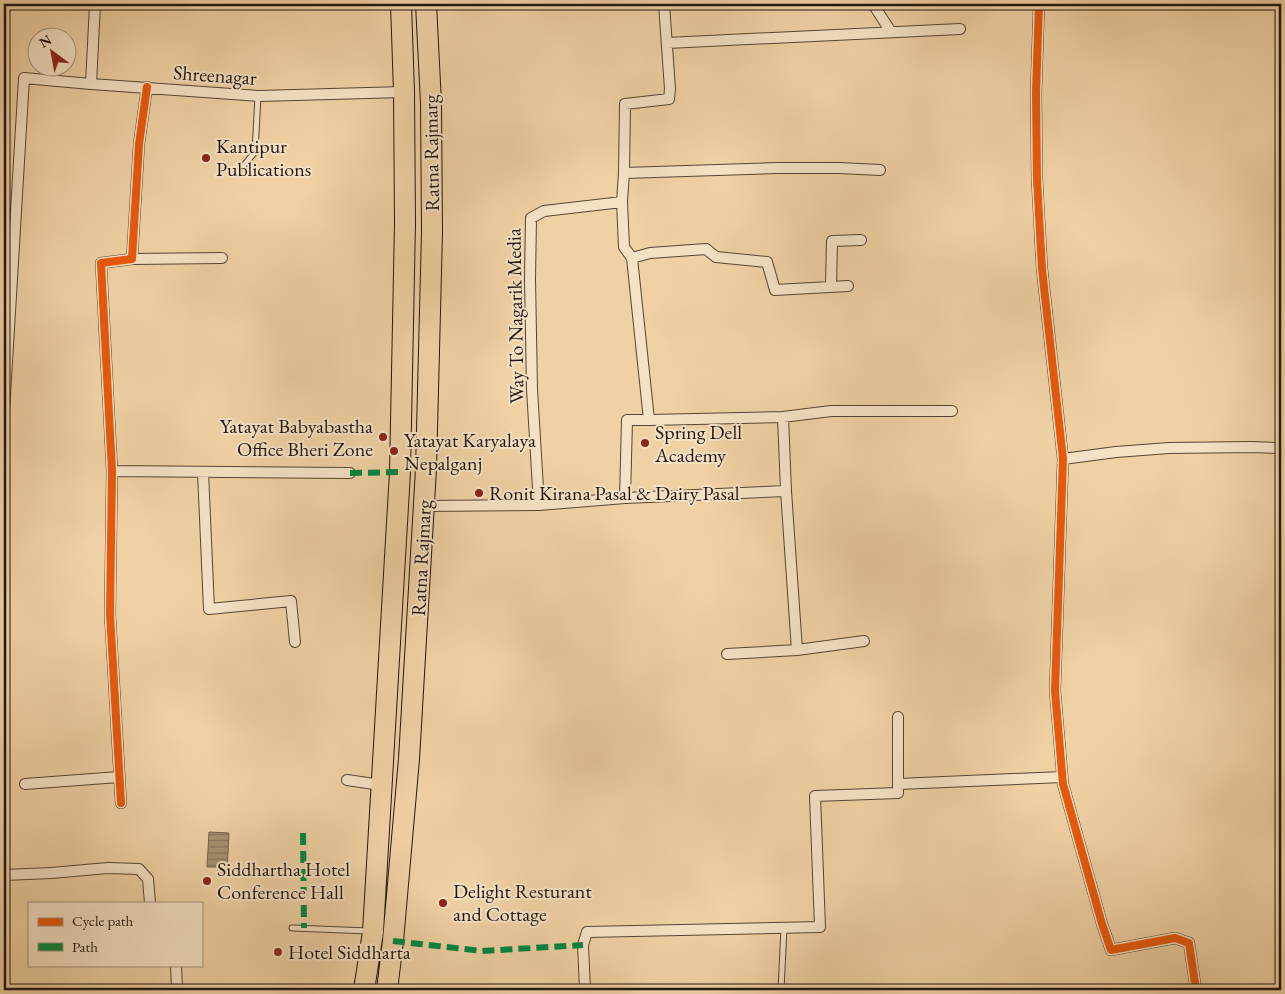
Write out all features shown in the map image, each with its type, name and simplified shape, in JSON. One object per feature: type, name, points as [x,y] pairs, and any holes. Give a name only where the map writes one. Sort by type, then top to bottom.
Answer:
[{"type":"highway","name":"Ratna Rajmarg","points":[[364,990],[373,932],[399,498],[405,223],[401,4]]},
{"type":"highway","name":"Ratna Rajmarg","points":[[387,990],[409,760],[426,469],[432,232],[431,103],[426,4]]},
{"type":"street","points":[[91,84],[95,4]]},
{"type":"street","points":[[649,420],[632,258],[624,248],[622,202],[625,104],[669,99],[670,89],[664,4]]},
{"type":"street","points":[[873,4],[891,32]]},
{"type":"street","points":[[1039,4],[1036,93],[1037,189],[1042,269],[1063,458],[1055,691],[1063,784],[1099,915],[1111,950],[1176,938],[1189,943],[1196,990]]},
{"type":"street","points":[[667,43],[960,29]]},
{"type":"street","name":"Shreenagar","points":[[8,288],[24,78],[258,96],[404,92]]},
{"type":"street","points":[[132,259],[139,144],[147,88]]},
{"type":"street","points":[[624,174],[777,168],[880,170]]},
{"type":"street","name":"Way To Nagarik Media","points":[[539,504],[532,389],[531,218],[544,211],[622,202]]},
{"type":"street","points":[[831,286],[832,241],[861,240]]},
{"type":"street","points":[[632,258],[650,253],[706,250],[716,257],[766,262],[775,290],[848,286]]},
{"type":"street","points":[[121,803],[110,614],[112,471],[101,263],[132,259],[222,258]]},
{"type":"street","points":[[4,412],[8,288]]},
{"type":"street","points":[[625,498],[626,420],[783,417],[831,411],[952,411]]},
{"type":"street","points":[[783,417],[797,650]]},
{"type":"street","points":[[1063,458],[1169,448],[1281,448]]},
{"type":"street","points":[[112,471],[350,473]]},
{"type":"street","points":[[203,472],[209,609],[291,601],[295,642]]},
{"type":"street","points":[[424,506],[539,504],[786,491]]},
{"type":"street","points":[[727,654],[797,650],[864,641]]},
{"type":"street","points":[[586,990],[583,945],[587,932],[820,927],[815,796],[898,793],[898,717]]},
{"type":"street","points":[[25,784],[119,777]]},
{"type":"street","points":[[898,784],[1062,777]]},
{"type":"street","points":[[347,780],[382,785]]},
{"type":"street","points":[[4,875],[108,868],[139,869],[148,879],[150,902]]},
{"type":"street","points":[[176,966],[177,990]]},
{"type":"lane","points":[[238,172],[255,152],[258,96]]},
{"type":"lane","points":[[292,928],[373,932]]},
{"type":"lane","points":[[781,990],[784,928]]},
{"type":"shaded area","points":[[209,832],[229,833],[227,873],[218,873],[218,867],[207,867]]},
{"type":"marked path","points":[[350,473],[400,472]]},
{"type":"marked path","points":[[303,833],[304,928]]},
{"type":"marked path","points":[[393,941],[482,951],[583,945]]},
{"type":"cycle path","points":[[1039,4],[1036,93],[1037,179],[1042,269],[1063,459],[1055,691],[1063,784],[1111,950],[1175,938],[1189,943],[1196,990]]},
{"type":"cycle path","points":[[121,803],[110,614],[112,471],[101,263],[132,259],[139,144],[147,87]]},
{"type":"place","name":"Kantipur Publications","points":[[206,158]]},
{"type":"place","name":"Yatayat Babyabastha Office Bheri Zone","points":[[383,437]]},
{"type":"place","name":"Spring Dell Academy","points":[[645,443]]},
{"type":"place","name":"Yatayat Karyalaya Nepalganj","points":[[394,451]]},
{"type":"place","name":"Ronit Kirana Pasal & Dairy Pasal","points":[[479,493]]},
{"type":"place","name":"Siddhartha Hotel Conference Hall","points":[[207,881]]},
{"type":"place","name":"Delight Resturant and Cottage","points":[[443,903]]},
{"type":"place","name":"Hotel Siddharta","points":[[278,952]]}]
